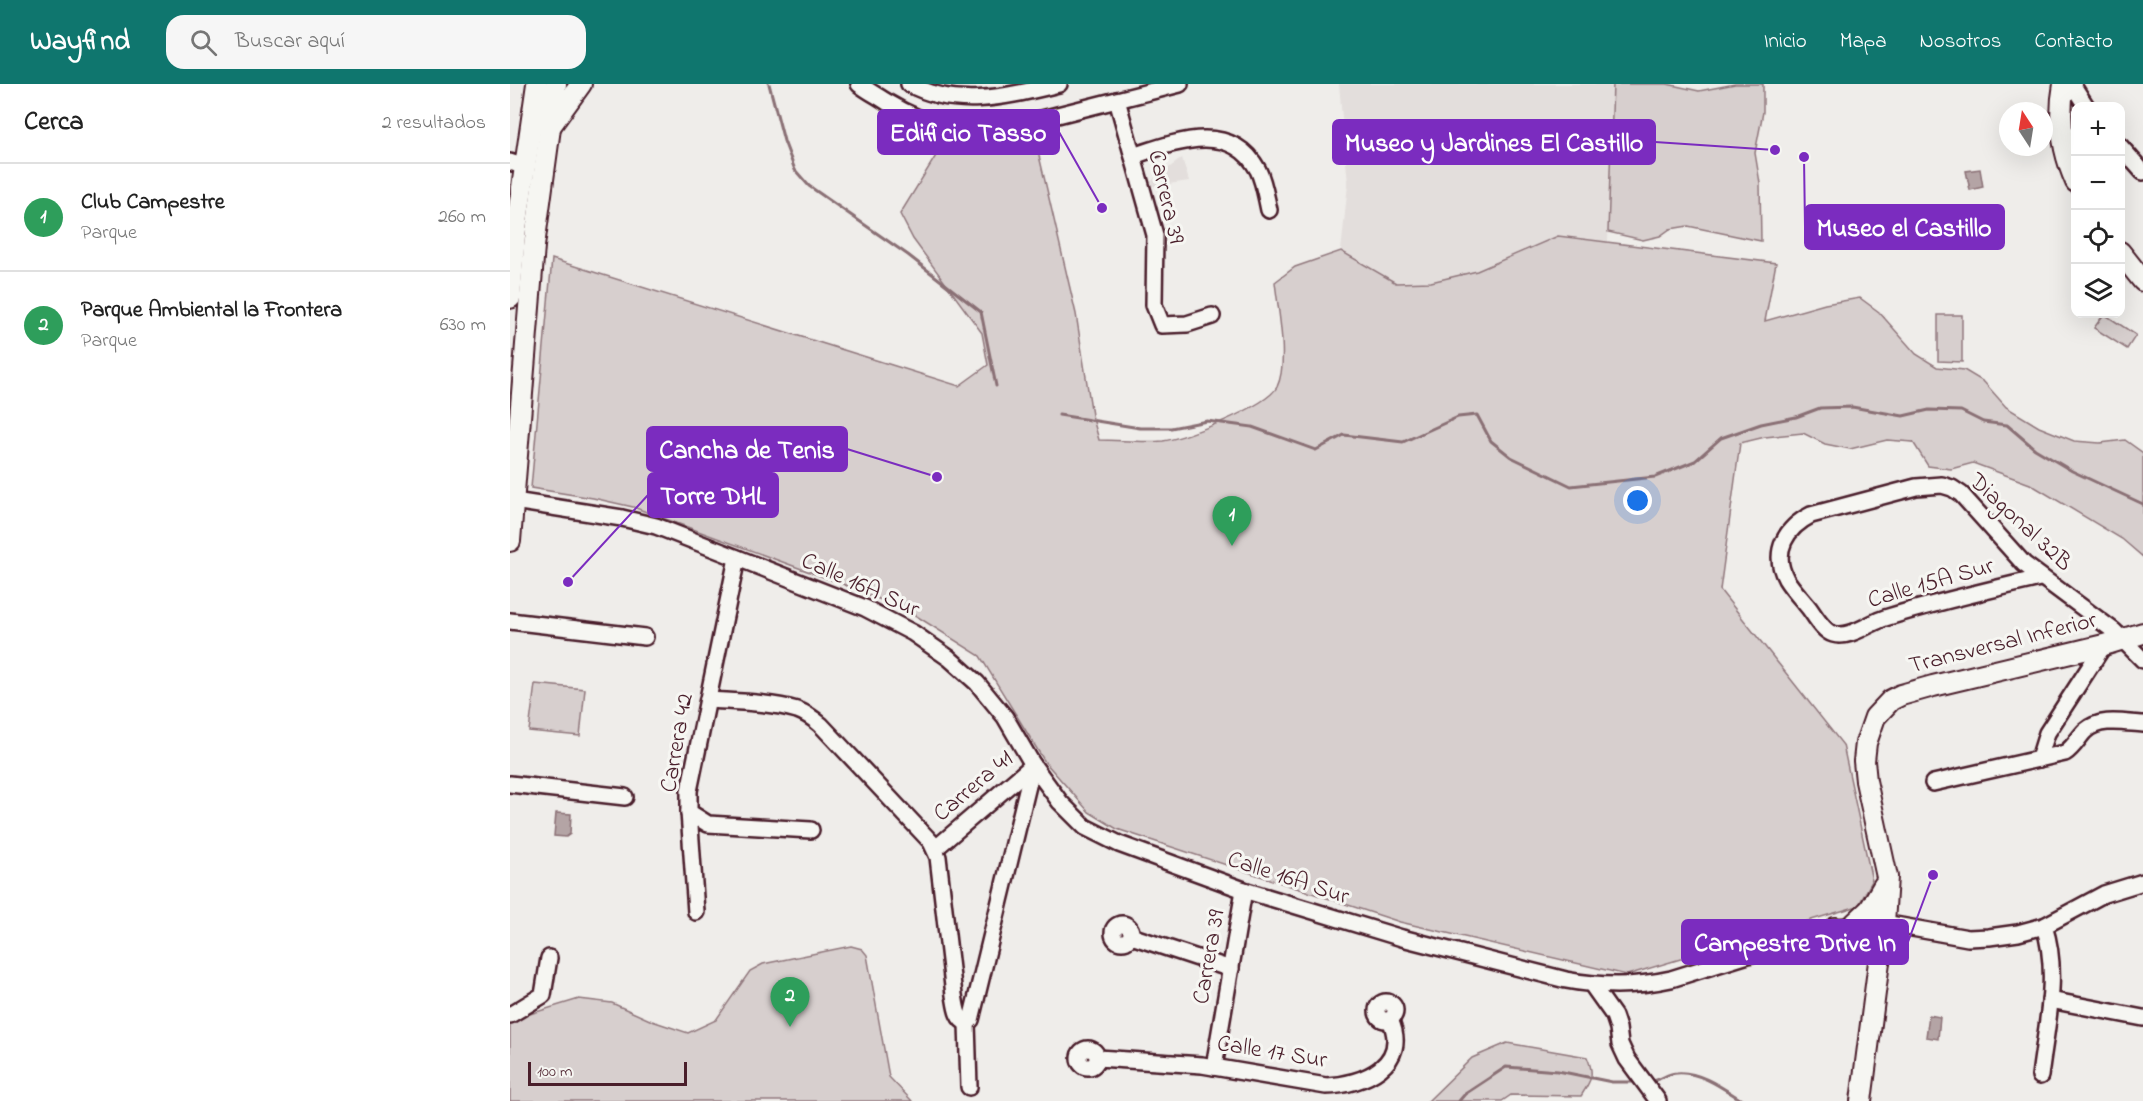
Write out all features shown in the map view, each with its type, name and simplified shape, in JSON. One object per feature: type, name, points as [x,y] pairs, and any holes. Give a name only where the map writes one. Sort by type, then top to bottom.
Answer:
[{"type":"main road","points":[[510,298],[518,165],[537,84]]},
{"type":"main road","points":[[510,541],[534,246],[556,84]]},
{"type":"main road","points":[[550,126],[581,84]]},
{"type":"main road","points":[[2064,84],[2068,112],[2065,150],[2071,167]]},
{"type":"main road","points":[[2125,257],[2143,281]]},
{"type":"main road","name":"Transversal Inferior","points":[[1861,1101],[1880,959],[1887,877],[1864,761],[1870,728],[1882,708],[1901,695],[1933,686],[2085,660],[2104,645],[2137,644]]},
{"type":"main road","points":[[1855,923],[1875,902],[1887,877]]},
{"type":"main road","points":[[1835,928],[1852,931],[1867,938],[1875,947],[1880,959]]},
{"type":"street","points":[[859,84],[911,116],[936,125],[972,130],[1014,126],[1180,84]]},
{"type":"street","points":[[909,84],[922,91],[950,99],[980,100],[1010,96],[1059,84]]},
{"type":"street","points":[[2072,84],[2083,102]]},
{"type":"street","name":"Carrera 39","points":[[1117,100],[1155,235],[1154,305],[1162,325],[1186,324],[1212,316]]},
{"type":"street","points":[[1133,156],[1202,138],[1217,139],[1230,144],[1252,161],[1259,173],[1269,210]]},
{"type":"street","points":[[2125,151],[2143,172]]},
{"type":"street","name":"Diagonal 32B","points":[[1836,635],[1826,629],[1786,579],[1781,555],[1783,541],[1789,531],[1799,521],[1811,515],[1916,487],[1942,484],[1961,494],[2024,564],[2040,578],[2137,644]]},
{"type":"street","name":"Calle 16A Sur","points":[[512,500],[640,522],[737,558],[889,620],[949,658],[977,683],[1005,717],[1033,765],[1060,802],[1085,827],[1119,844],[1244,890],[1402,938],[1592,985],[1644,985],[1671,979],[1855,923],[1884,923],[1968,938],[1989,938],[2044,926],[2104,894],[2143,882]]},
{"type":"street","name":"Carrera 42","points":[[737,558],[689,791],[689,812],[708,824],[811,830]]},
{"type":"street","name":"Calle 15A Sur","points":[[1836,635],[1849,634],[1883,619],[1950,600],[2040,578]]},
{"type":"street","points":[[510,621],[645,637]]},
{"type":"street","points":[[2039,759],[2047,733],[2085,660]]},
{"type":"street","points":[[708,700],[797,710],[821,724],[936,848]]},
{"type":"street","points":[[1933,783],[2039,759],[2070,749],[2083,734],[2098,724],[2143,724]]},
{"type":"street","name":"Carrera 41","points":[[967,1023],[958,1015],[954,995],[936,848],[1033,765]]},
{"type":"street","name":"Carrera 41","points":[[969,1087],[967,1023],[971,1020],[1033,765]]},
{"type":"street","points":[[510,784],[625,797]]},
{"type":"street","points":[[689,812],[696,912]]},
{"type":"street","name":"Carrera 39","points":[[1214,1067],[1244,890]]},
{"type":"street","points":[[2040,1076],[2052,967],[2050,944],[2044,926]]},
{"type":"street","points":[[1131,936],[1231,969]]},
{"type":"street","points":[[510,1015],[543,995],[549,958]]},
{"type":"street","points":[[1592,985],[1614,1016],[1620,1044],[1627,1059],[1658,1101]]},
{"type":"street","points":[[2050,1000],[2143,1018]]},
{"type":"street","name":"Calle 17 Sur","points":[[1098,1058],[1214,1067],[1326,1086],[1355,1083],[1377,1072],[1386,1064],[1396,1041],[1390,1020]]},
{"type":"shaded area","points":[[1339,84],[1613,84],[1608,242],[1558,236],[1477,271],[1431,282],[1396,283],[1372,270],[1341,251],[1348,184]]},
{"type":"shaded area","points":[[1613,84],[1667,84],[1699,91],[1735,84],[1763,84],[1763,112],[1755,153],[1760,183],[1761,241],[1688,226],[1670,229],[1660,236],[1643,240],[1608,232]]},
{"type":"shaded area","points":[[1034,134],[1076,314],[1092,415],[1099,440],[1147,442],[1174,439],[1242,412],[1270,395],[1277,387],[1282,364],[1282,336],[1275,282],[1295,267],[1341,251],[1396,283],[1431,282],[1477,271],[1558,236],[1776,263],[1765,321],[1825,304],[1860,298],[1879,312],[1916,354],[1937,367],[1964,370],[1984,382],[2006,407],[2039,427],[2074,441],[2100,443],[2125,440],[2143,453],[2143,557],[2122,539],[2030,484],[1973,463],[1951,469],[1928,466],[1913,442],[1887,440],[1850,449],[1825,444],[1803,433],[1765,437],[1740,443],[1720,590],[1843,745],[1872,881],[1858,906],[1627,975],[1400,922],[1117,829],[1089,812],[1045,762],[980,656],[910,612],[845,585],[633,507],[531,488],[552,259],[959,386],[988,365],[982,333],[913,239],[900,214],[940,149],[964,139]]},
{"type":"shaded area","points":[[1182,158],[1189,181],[1142,188]]},
{"type":"shaded area","points":[[1938,315],[1962,315],[1962,362],[1938,361]]},
{"type":"shaded area","points":[[2101,318],[2110,318],[2136,335],[2127,349],[2094,328]]},
{"type":"shaded area","points":[[535,684],[585,689],[580,736],[529,731]]},
{"type":"shaded area","points":[[851,946],[862,949],[867,955],[889,1077],[912,1101],[510,1101],[510,1020],[579,999],[612,1003],[652,1021],[688,1033],[716,1020],[750,971],[763,964]]},
{"type":"shaded area","points":[[1507,1043],[1587,1057],[1591,1077],[1581,1096],[1511,1095],[1502,1101],[1428,1101],[1472,1058]]},
{"type":"water","points":[[1980,169],[1983,187],[1970,190],[1966,171]]},
{"type":"water","points":[[712,447],[736,451],[729,490],[706,486]]},
{"type":"water","points":[[556,813],[571,814],[570,834],[566,837],[554,836]]},
{"type":"water","points":[[1929,1015],[1940,1017],[1938,1039],[1926,1037]]},
{"type":"waterway","points":[[769,84],[784,141],[795,170],[809,186],[908,255],[981,312],[996,386]]},
{"type":"waterway","points":[[1059,415],[1140,428],[1171,428],[1207,421],[1252,427],[1316,450],[1344,435],[1403,442],[1458,417],[1477,415],[1491,441],[1511,457],[1571,486],[1655,477],[1695,461],[1721,438],[1820,408],[1852,407],[1903,416],[1929,410],[1961,411],[1983,422],[2007,425],[2035,449],[2072,471],[2143,504]]},
{"type":"waterway","points":[[1459,1101],[1465,1094],[1506,1067],[1558,1071],[1612,1082],[1637,1082]]},
{"type":"waterway","points":[[1650,1081],[1673,1073],[1686,1073],[1712,1082],[1743,1101]]},
{"type":"place","name":"Museo y Jardines El Castillo","points":[[1775,150]]},
{"type":"place","name":"Museo el Castillo","points":[[1804,157]]},
{"type":"place","name":"Edificio Tasso","points":[[1102,208]]},
{"type":"place","name":"Cancha de Tenis","points":[[937,477]]},
{"type":"place","name":"Club Campestre","points":[[1232,546]]},
{"type":"place","name":"Torre DHL","points":[[568,582]]},
{"type":"place","name":"Campestre Drive In","points":[[1933,875]]},
{"type":"place","name":"Parque Ambiental la Frontera","points":[[790,1027]]}]
